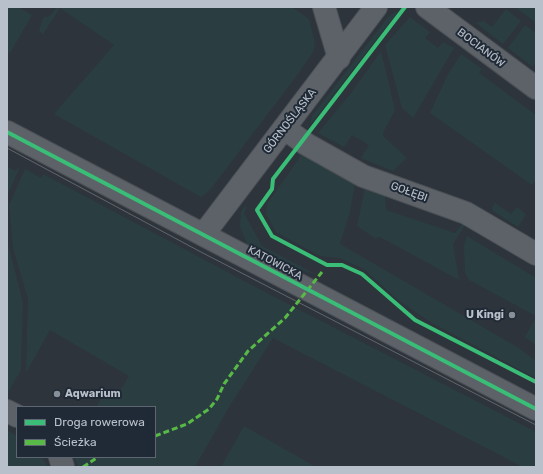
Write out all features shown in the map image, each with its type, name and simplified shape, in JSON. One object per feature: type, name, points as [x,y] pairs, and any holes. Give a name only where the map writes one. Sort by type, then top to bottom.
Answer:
[{"type":"street","points":[[324,7],[339,58]]},
{"type":"street","name":"GÓRNOŚLĄSKA","points":[[203,236],[284,128],[339,58],[376,7]]},
{"type":"street","name":"BOCIANÓW","points":[[426,7],[536,88]]},
{"type":"street","name":"GOŁĘBI","points":[[284,128],[306,144],[363,176],[466,213],[536,254]]},
{"type":"street","name":"KATOWICKA","points":[[7,132],[203,236],[536,409]]},
{"type":"street","points":[[7,411],[16,416]]},
{"type":"green space","points":[[7,7],[18,7],[32,15],[10,53],[7,52]]},
{"type":"green space","points":[[57,7],[292,7],[309,19],[315,43],[313,52],[298,74],[210,190],[201,197],[54,114],[114,45],[60,8],[43,34],[39,31],[43,18],[50,16]]},
{"type":"green space","points":[[515,7],[536,7],[536,23]]},
{"type":"green space","points":[[400,9],[310,125],[312,116],[388,17]]},
{"type":"green space","points":[[506,9],[521,21],[503,44],[476,23],[484,21],[492,27]]},
{"type":"green space","points":[[410,17],[430,32],[425,38],[438,48],[443,42],[454,48],[413,118],[402,108],[385,45]]},
{"type":"green space","points":[[525,25],[536,33],[536,63],[533,67],[508,48]]},
{"type":"green space","points":[[381,51],[395,110],[383,133],[384,137],[407,158],[393,171],[361,158],[369,145],[352,135],[344,147],[318,133],[351,93]]},
{"type":"green space","points":[[461,54],[482,69],[479,73],[536,115],[536,180],[532,185],[430,113],[447,76]]},
{"type":"green space","points":[[302,154],[355,183],[350,212],[340,244],[519,348],[536,361],[536,378],[432,323],[398,300],[364,269],[339,258],[320,256],[276,232],[266,214],[267,204]]},
{"type":"green space","points":[[7,167],[16,171],[17,168],[19,169],[7,196]]},
{"type":"green space","points":[[25,169],[41,178],[43,174],[265,292],[536,432],[536,467],[523,467],[273,338],[228,409],[195,467],[79,467],[74,458],[156,458],[156,406],[97,406],[103,396],[108,393],[116,398],[129,376],[50,330],[26,373],[28,299],[13,248],[9,205]]},
{"type":"green space","points":[[365,188],[385,194],[386,210],[455,233],[464,222],[466,223],[453,244],[459,280],[380,237],[375,238],[357,226]]},
{"type":"green space","points":[[495,203],[511,214],[517,207],[526,214],[518,227],[493,211],[492,208]]},
{"type":"green space","points":[[245,206],[247,207],[244,213],[262,246],[315,274],[287,267],[248,246],[240,227],[241,212]]},
{"type":"green space","points":[[7,234],[9,248],[23,302],[21,370],[7,394]]},
{"type":"green space","points":[[467,236],[536,278],[536,316],[469,280],[465,273],[464,246]]},
{"type":"green space","points":[[536,317],[536,345],[525,337]]},
{"type":"green space","points":[[244,426],[316,467],[221,467]]},
{"type":"green space","points":[[7,430],[16,435],[16,458],[43,458],[48,467],[7,467]]},
{"type":"tram line","points":[[7,148],[199,251],[536,425]]},
{"type":"marked path","points":[[156,436],[187,424],[209,409],[217,399],[224,384],[248,351],[285,318],[322,272]]},
{"type":"marked path","points":[[83,467],[96,458]]},
{"type":"cycle path","points":[[405,7],[273,179],[272,189],[257,210],[272,236],[327,265],[342,265],[362,274],[415,320],[536,382]]},
{"type":"cycle path","points":[[7,132],[536,409]]},
{"type":"place","name":"U Kingi","points":[[512,315]]},
{"type":"place","name":"Aqwarium","points":[[57,394]]}]
